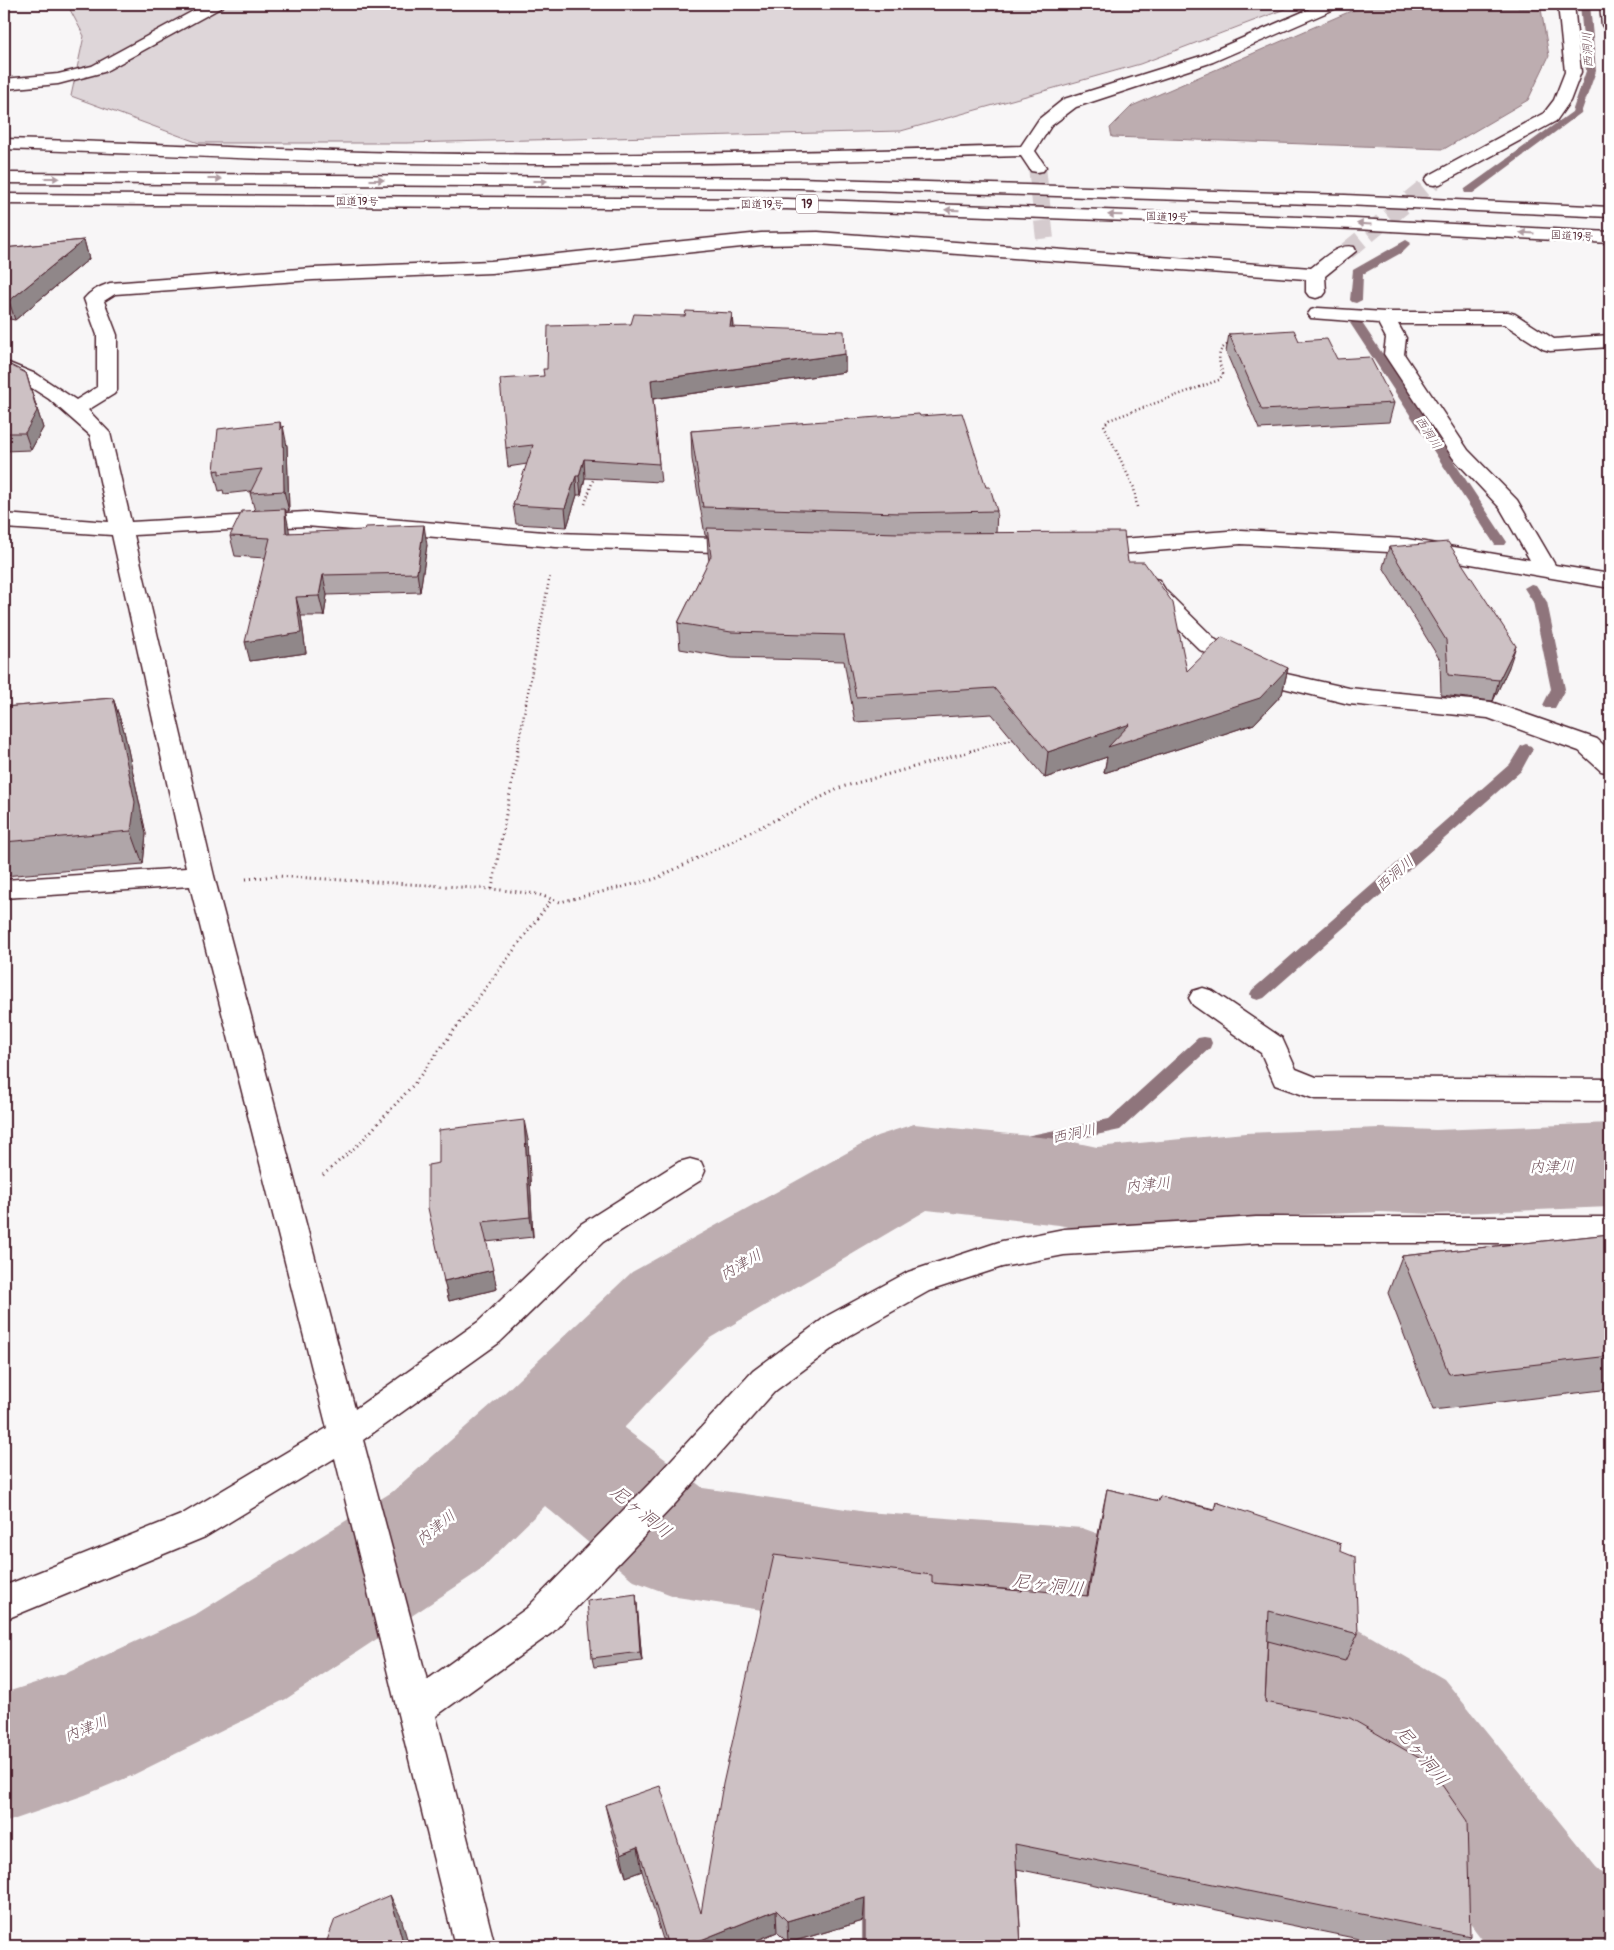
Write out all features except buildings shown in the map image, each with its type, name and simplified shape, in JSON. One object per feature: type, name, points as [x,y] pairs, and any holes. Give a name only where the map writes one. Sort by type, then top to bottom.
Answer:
[{"type":"main road","points":[[4,84],[58,79],[98,69],[217,4]]},
{"type":"main road","points":[[1026,151],[1045,123],[1070,103],[1207,59],[1334,4]]},
{"type":"main road","points":[[1434,180],[1550,117],[1562,101],[1573,72],[1566,4]]},
{"type":"main road","points":[[1608,4],[1610,25]]},
{"type":"main road","points":[[4,144],[79,145],[403,158],[575,159],[839,156],[1026,151]]},
{"type":"main road","points":[[1026,151],[1037,167]]},
{"type":"main road","points":[[568,181],[575,159]]},
{"type":"main road","name":"国道19号","points":[[4,178],[798,183],[1345,200],[1610,212]]},
{"type":"main road","name":"国道19号","points":[[4,199],[787,204],[1355,224],[1610,238]]},
{"type":"main road","points":[[76,408],[107,390],[107,335],[94,299],[110,289],[313,274],[490,267],[761,239],[818,238],[1043,247],[1315,274],[1347,251]]},
{"type":"main road","points":[[1315,274],[1318,320],[1508,318],[1550,345],[1610,341]]},
{"type":"main road","points":[[1385,318],[1396,338],[1394,354],[1460,454],[1509,505],[1547,570]]},
{"type":"main road","points":[[4,367],[23,374],[76,408],[100,433],[202,880],[416,1709],[475,1946]]},
{"type":"main road","points":[[4,521],[122,529],[306,518],[565,541],[771,546]]},
{"type":"main road","points":[[1072,547],[1137,546],[1241,537],[1397,545],[1610,581]]},
{"type":"main road","points":[[1137,546],[1157,595],[1208,645],[1275,678],[1349,696],[1492,710],[1588,745],[1610,765]]},
{"type":"main road","points":[[4,889],[202,880]]},
{"type":"main road","points":[[1202,998],[1272,1046],[1285,1077],[1314,1088],[1610,1090]]},
{"type":"main road","points":[[4,1603],[193,1526],[344,1435],[489,1332],[592,1233],[690,1171]]},
{"type":"main road","points":[[416,1709],[540,1620],[662,1494],[764,1381],[838,1326],[919,1281],[1002,1254],[1064,1242],[1256,1230],[1610,1230]]},
{"type":"path","points":[[1137,546],[1134,488],[1104,424],[1109,420],[1219,380],[1223,374],[1218,355],[1220,350],[1226,344],[1236,342]]},
{"type":"path","points":[[492,889],[565,541],[596,468]]},
{"type":"path","points":[[202,880],[276,876],[492,889],[536,894],[560,902],[655,879],[842,787],[1020,737]]},
{"type":"path","points":[[282,1191],[320,1178],[361,1142],[414,1084],[552,899]]},
{"type":"shaded area","points":[[67,4],[1298,4],[1140,64],[901,131],[406,143],[199,143],[71,96],[84,36]]},
{"type":"shaded area","points":[[1367,4],[1517,4],[1518,8],[1541,9],[1549,56],[1528,100],[1444,149],[1112,137],[1110,128],[1132,106]]},
{"type":"waterway","name":"西洞川","points":[[1469,191],[1576,113],[1591,71],[1585,4]]},
{"type":"waterway","name":"西洞川","points":[[1356,300],[1357,272],[1397,251],[1406,243]]},
{"type":"waterway","name":"西洞川","points":[[1356,323],[1500,542]]},
{"type":"waterway","name":"西洞川","points":[[1531,588],[1540,602],[1558,689],[1550,705]]},
{"type":"waterway","name":"西洞川","points":[[1258,994],[1516,767],[1526,749]]},
{"type":"waterway","name":"西洞川","points":[[914,1166],[1114,1125],[1204,1043]]},
{"type":"waterway","name":"内津川","points":[[542,1433],[671,1305],[914,1166],[1059,1182],[1097,1190],[1245,1175],[1380,1170],[1436,1172],[1610,1165]]},
{"type":"waterway","name":"内津川","points":[[4,1758],[85,1731],[242,1656],[435,1532],[542,1433]]},
{"type":"waterway","name":"尼ヶ洞川","points":[[542,1433],[677,1541],[866,1569],[1082,1586],[1311,1672],[1399,1724],[1548,1915],[1580,1946]]},
{"type":"tunnel","points":[[1037,167],[1045,239]]},
{"type":"tunnel","points":[[1347,251],[1434,180]]}]
